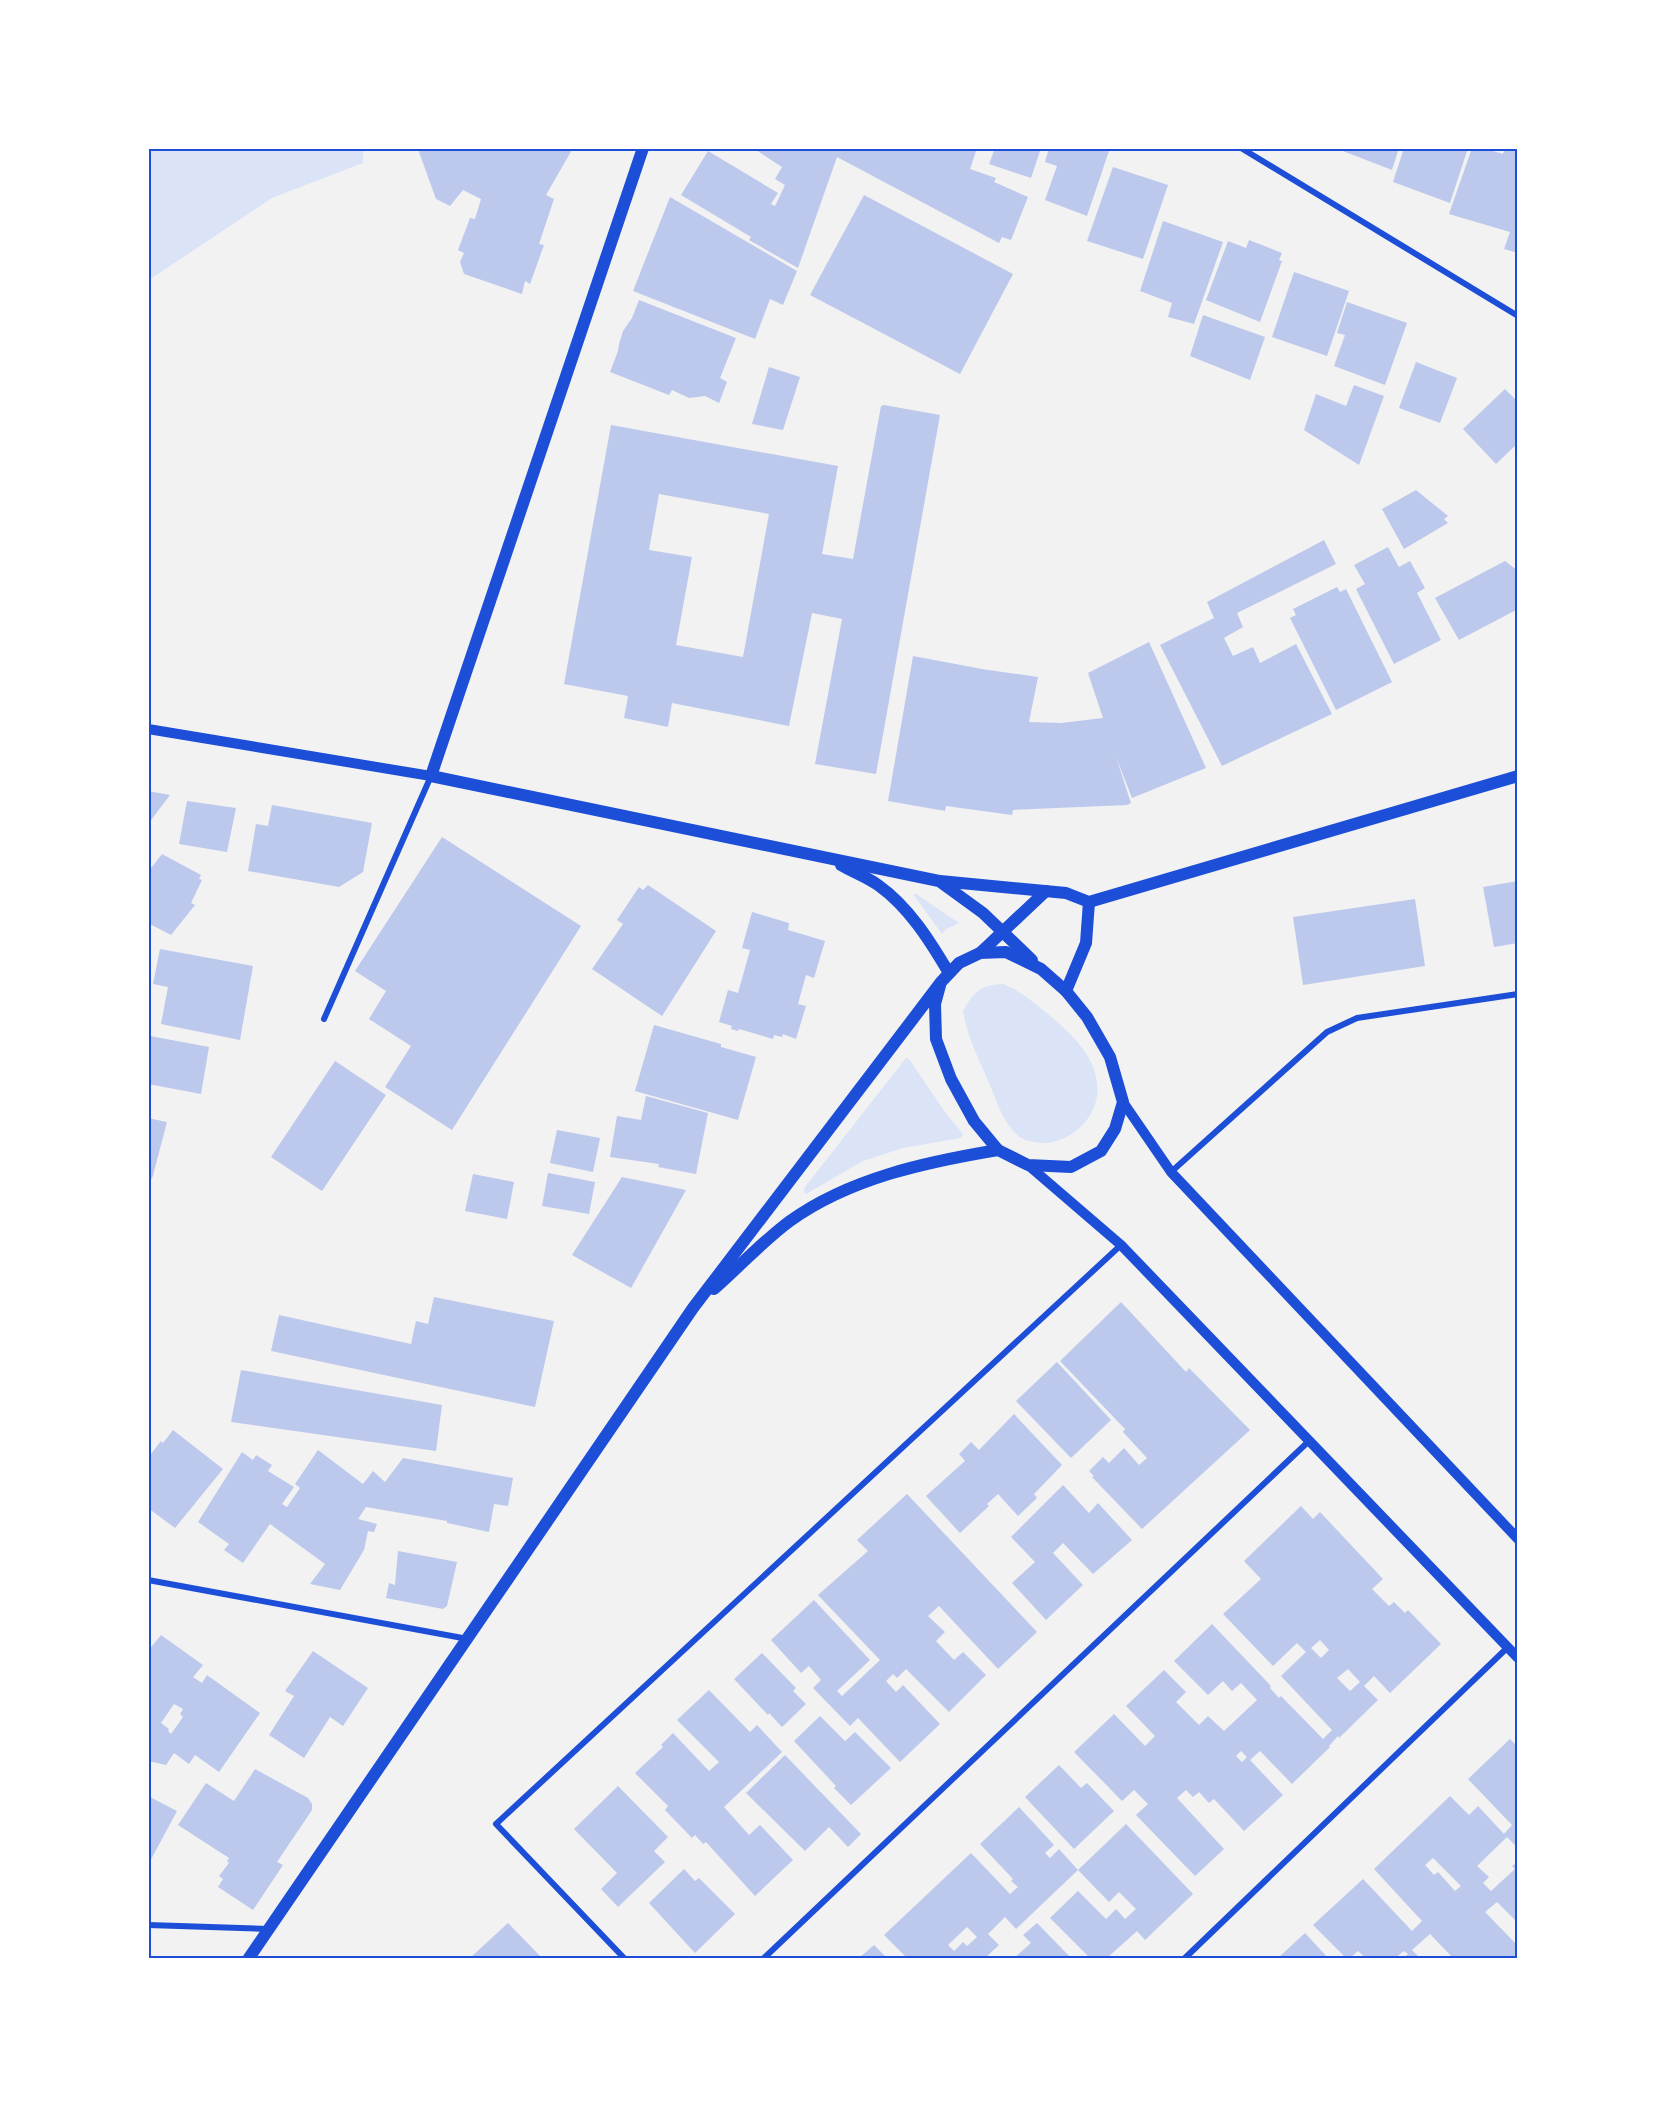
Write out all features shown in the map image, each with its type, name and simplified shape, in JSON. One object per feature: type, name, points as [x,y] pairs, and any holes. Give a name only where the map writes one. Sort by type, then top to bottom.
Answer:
[{"type":"main road","points":[[643,148],[431,776],[939,881],[1066,893],[1089,902],[1518,776]]},
{"type":"main road","points":[[829,859],[878,885],[898,902],[917,924],[945,978],[936,1004],[936,1039],[951,1079],[974,1121],[998,1150],[1028,1165],[1071,1167],[1101,1151],[1115,1128],[1123,1102],[1110,1057],[1087,1017],[1066,991],[983,913],[939,881]]},
{"type":"main road","points":[[249,1959],[693,1308],[945,978],[960,963],[980,953],[1046,891]]},
{"type":"main road","points":[[1066,991],[1086,943],[1089,902]]},
{"type":"main road","points":[[980,953],[1006,952],[1041,969]]},
{"type":"main road","points":[[693,1308],[789,1221],[841,1191],[899,1171],[956,1157],[998,1150]]},
{"type":"street","points":[[1241,148],[1518,316]]},
{"type":"street","points":[[148,729],[431,776],[324,1020]]},
{"type":"street","points":[[1171,1172],[1327,1032],[1357,1018],[1518,994]]},
{"type":"street","points":[[1123,1102],[1171,1172],[1518,1539]]},
{"type":"street","points":[[1028,1165],[1121,1245],[1518,1658]]},
{"type":"street","points":[[624,1959],[496,1824],[1121,1245]]},
{"type":"street","points":[[764,1959],[1310,1441]]},
{"type":"street","points":[[148,1580],[469,1639]]},
{"type":"street","points":[[1185,1959],[1507,1648]]},
{"type":"street","points":[[148,1925],[269,1929]]},
{"type":"shaded area","points":[[149,148],[363,149],[363,163],[272,198],[149,280]]},
{"type":"shaded area","points":[[913,894],[959,923],[946,929],[942,934]]},
{"type":"shaded area","points":[[1003,984],[1027,997],[1067,1031],[1083,1049],[1095,1071],[1097,1096],[1094,1107],[1083,1125],[1065,1138],[1045,1143],[1034,1142],[1021,1138],[1015,1133],[1002,1113],[974,1048],[963,1011],[979,990]]},
{"type":"shaded area","points":[[906,1058],[909,1059],[963,1134],[961,1138],[903,1148],[863,1161],[806,1194],[805,1187]]},
{"type":"building","points":[[420,148],[573,148],[546,195],[554,199],[539,244],[544,245],[530,284],[525,281],[522,294],[464,274],[460,262],[464,253],[458,250],[470,218],[475,219],[481,199],[463,190],[450,206],[436,199],[419,152]]},
{"type":"building","points":[[753,148],[977,148],[970,169],[996,178],[994,182],[1028,197],[1011,240],[1002,237],[999,243],[837,157],[798,268],[749,240],[751,237],[681,195],[708,151],[778,193],[771,204],[775,206],[785,185],[775,179],[782,167]]},
{"type":"building","points":[[995,148],[1041,148],[1031,178],[989,164]]},
{"type":"building","points":[[1049,148],[1102,148],[1109,151],[1087,216],[1045,200],[1057,166],[1045,162]]},
{"type":"building","points":[[1335,148],[1399,148],[1392,170]]},
{"type":"building","points":[[1404,148],[1468,148],[1450,203],[1393,182]]},
{"type":"building","points":[[1472,148],[1483,148],[1503,154],[1505,148],[1518,148],[1518,253],[1504,249],[1510,232],[1449,214]]},
{"type":"building","points":[[1113,167],[1168,185],[1143,259],[1087,241]]},
{"type":"building","points":[[864,195],[1013,274],[960,374],[810,295]]},
{"type":"building","points":[[670,197],[797,271],[783,305],[770,299],[755,339],[633,291]]},
{"type":"building","points":[[1163,221],[1223,242],[1194,324],[1168,317],[1172,303],[1140,291]]},
{"type":"building","points":[[1249,240],[1282,253],[1279,260],[1282,261],[1260,322],[1206,300],[1228,241],[1246,248]]},
{"type":"building","points":[[1294,272],[1349,291],[1327,356],[1272,337]]},
{"type":"building","points":[[639,300],[736,338],[720,378],[727,382],[719,403],[705,396],[689,398],[672,390],[669,395],[610,372],[623,331],[632,318]]},
{"type":"building","points":[[1347,302],[1407,323],[1385,385],[1334,366],[1345,335],[1337,333]]},
{"type":"building","points":[[1203,315],[1265,337],[1250,380],[1190,356]]},
{"type":"building","points":[[1416,362],[1457,378],[1440,423],[1399,408]]},
{"type":"building","points":[[769,367],[800,377],[783,430],[752,424]]},
{"type":"building","points":[[1354,385],[1384,396],[1359,465],[1304,430],[1316,394],[1346,406]]},
{"type":"building","points":[[1505,389],[1518,402],[1518,443],[1496,464],[1463,429]]},
{"type":"building","points":[[881,406],[940,415],[876,774],[815,764],[842,619],[812,613],[789,726],[672,703],[668,727],[624,718],[628,696],[564,684],[611,425],[838,466],[822,554],[853,559]],"holes":[[[659,494],[769,514],[743,657],[676,645],[692,557],[649,550]]]},
{"type":"building","points":[[1416,490],[1448,516],[1444,519],[1448,523],[1404,549],[1382,509]]},
{"type":"building","points":[[1324,540],[1336,564],[1237,613],[1243,627],[1224,638],[1233,656],[1253,647],[1260,663],[1296,644],[1332,714],[1222,766],[1160,645],[1214,618],[1207,602]]},
{"type":"building","points":[[1388,547],[1399,567],[1410,561],[1425,588],[1417,593],[1441,640],[1394,664],[1356,589],[1365,584],[1354,565]]},
{"type":"building","points":[[1505,561],[1518,571],[1518,609],[1459,640],[1435,598]]},
{"type":"building","points":[[1337,587],[1340,592],[1346,589],[1392,682],[1336,710],[1290,618],[1296,615],[1293,609]]},
{"type":"building","points":[[1149,642],[1206,768],[1132,798],[1116,757],[1131,803],[1127,805],[1013,810],[1012,815],[946,806],[945,811],[888,801],[913,656],[1038,677],[1029,722],[1061,723],[1103,718],[1088,673]]},
{"type":"building","points":[[148,791],[170,795],[148,824]]},
{"type":"building","points":[[187,801],[236,808],[227,852],[179,844]]},
{"type":"building","points":[[272,805],[372,823],[363,872],[339,887],[248,871],[256,824],[268,826]]},
{"type":"building","points":[[442,837],[581,926],[452,1130],[385,1087],[411,1046],[369,1019],[386,991],[355,971]]},
{"type":"building","points":[[162,854],[201,875],[199,879],[202,880],[191,903],[195,905],[171,935],[148,923],[148,866],[151,868]]},
{"type":"building","points":[[1518,881],[1518,943],[1494,947],[1483,887]]},
{"type":"building","points":[[648,885],[716,931],[662,1016],[592,969],[623,924],[617,920],[639,887],[643,890]]},
{"type":"building","points":[[1415,899],[1425,966],[1303,985],[1293,917]]},
{"type":"building","points":[[752,912],[789,923],[788,930],[825,941],[814,978],[806,975],[798,1004],[806,1006],[796,1039],[783,1034],[782,1037],[774,1035],[773,1039],[739,1029],[738,1031],[731,1029],[732,1026],[719,1022],[728,990],[738,993],[750,950],[742,948]]},
{"type":"building","points":[[160,949],[253,966],[240,1040],[161,1024],[168,987],[153,984]]},
{"type":"building","points":[[654,1025],[721,1044],[721,1047],[756,1057],[738,1120],[635,1091]]},
{"type":"building","points":[[150,1036],[209,1047],[201,1094],[148,1084]]},
{"type":"building","points":[[335,1061],[386,1095],[322,1191],[271,1157]]},
{"type":"building","points":[[646,1096],[708,1113],[696,1174],[658,1167],[659,1164],[610,1157],[617,1116],[641,1120]]},
{"type":"building","points":[[148,1118],[167,1122],[152,1179],[148,1178]]},
{"type":"building","points":[[557,1130],[600,1138],[593,1172],[550,1163]]},
{"type":"building","points":[[548,1173],[595,1182],[589,1214],[542,1206]]},
{"type":"building","points":[[473,1174],[514,1182],[507,1219],[465,1211]]},
{"type":"building","points":[[622,1177],[686,1190],[631,1288],[572,1255]]},
{"type":"building","points":[[434,1297],[554,1321],[535,1407],[271,1351],[279,1315],[411,1344],[416,1321],[428,1324]]},
{"type":"building","points":[[1121,1302],[1186,1372],[1189,1368],[1250,1430],[1142,1529],[1092,1477],[1094,1476],[1089,1471],[1103,1457],[1109,1463],[1124,1448],[1139,1465],[1147,1458],[1123,1432],[1125,1429],[1060,1361]]},
{"type":"building","points":[[1057,1362],[1111,1420],[1071,1458],[1016,1401]]},
{"type":"building","points":[[241,1370],[442,1405],[436,1451],[231,1422]]},
{"type":"building","points":[[1014,1414],[1062,1465],[1034,1494],[1037,1498],[1018,1516],[998,1494],[987,1504],[989,1506],[960,1533],[926,1496],[965,1461],[959,1454],[971,1442],[979,1450]]},
{"type":"building","points":[[173,1430],[223,1469],[175,1528],[148,1508],[148,1458]]},
{"type":"building","points":[[318,1450],[363,1484],[373,1471],[385,1482],[403,1458],[513,1478],[508,1506],[494,1504],[489,1532],[447,1523],[447,1521],[366,1507],[358,1519],[377,1524],[374,1532],[368,1531],[364,1550],[340,1590],[310,1584],[325,1564],[270,1524],[243,1563],[224,1550],[229,1544],[198,1522],[242,1452],[253,1460],[256,1455],[272,1465],[268,1471],[294,1487],[282,1504],[287,1507],[300,1488],[295,1484]]},
{"type":"building","points":[[1063,1485],[1089,1513],[1098,1503],[1132,1540],[1093,1574],[1063,1543],[1053,1553],[1083,1585],[1046,1620],[1012,1583],[1035,1562],[1011,1537]]},
{"type":"building","points":[[907,1494],[1037,1632],[998,1669],[939,1606],[928,1616],[945,1632],[936,1641],[954,1660],[963,1652],[986,1675],[949,1712],[906,1669],[897,1678],[893,1674],[886,1681],[896,1692],[903,1685],[940,1724],[900,1762],[858,1718],[850,1726],[813,1688],[821,1680],[809,1666],[801,1673],[771,1640],[814,1600],[870,1660],[837,1691],[842,1696],[880,1660],[818,1595],[868,1551],[857,1540]]},
{"type":"building","points":[[1301,1506],[1313,1519],[1320,1512],[1383,1579],[1372,1589],[1389,1606],[1394,1602],[1405,1613],[1408,1610],[1441,1644],[1390,1693],[1374,1676],[1364,1686],[1378,1700],[1339,1738],[1338,1736],[1330,1747],[1292,1784],[1260,1751],[1250,1760],[1283,1795],[1244,1831],[1214,1799],[1209,1803],[1199,1792],[1193,1797],[1186,1790],[1177,1798],[1224,1849],[1195,1876],[1136,1815],[1148,1804],[1134,1790],[1122,1801],[1074,1752],[1114,1714],[1145,1746],[1155,1736],[1126,1706],[1164,1670],[1186,1692],[1176,1702],[1199,1725],[1208,1716],[1224,1731],[1257,1700],[1241,1683],[1232,1691],[1223,1681],[1208,1695],[1174,1661],[1212,1624],[1271,1686],[1270,1688],[1279,1698],[1281,1696],[1323,1739],[1332,1730],[1281,1676],[1306,1652],[1297,1643],[1273,1666],[1223,1614],[1261,1579],[1244,1561]],"holes":[[[1320,1640],[1329,1650],[1321,1658],[1311,1648]],[[1348,1669],[1360,1682],[1350,1691],[1337,1678]],[[1241,1751],[1247,1757],[1242,1762],[1236,1756]]]},
{"type":"building","points":[[398,1551],[457,1562],[447,1606],[443,1609],[386,1598],[389,1583],[395,1585]]},
{"type":"building","points":[[161,1635],[203,1665],[193,1677],[202,1683],[207,1675],[260,1713],[219,1772],[195,1755],[189,1764],[174,1753],[166,1765],[148,1761],[148,1651]],"holes":[[[174,1704],[183,1709],[180,1714],[183,1717],[171,1734],[169,1729],[161,1723]]]},
{"type":"building","points":[[313,1651],[368,1688],[343,1726],[330,1717],[304,1758],[269,1735],[294,1696],[285,1691]]},
{"type":"building","points":[[762,1653],[796,1688],[793,1691],[806,1704],[782,1727],[734,1679]]},
{"type":"building","points":[[709,1690],[750,1732],[757,1725],[782,1752],[724,1807],[749,1835],[760,1825],[793,1860],[755,1896],[706,1842],[703,1844],[695,1835],[692,1838],[665,1810],[668,1806],[635,1773],[663,1747],[661,1745],[673,1733],[709,1771],[719,1762],[677,1720]]},
{"type":"building","points":[[820,1716],[845,1741],[855,1732],[891,1768],[851,1805],[794,1741]]},
{"type":"building","points":[[1510,1739],[1518,1747],[1518,1848],[1507,1837],[1477,1866],[1489,1877],[1483,1883],[1491,1891],[1515,1869],[1512,1866],[1518,1862],[1518,1923],[1497,1902],[1485,1912],[1518,1946],[1518,1958],[1453,1958],[1430,1934],[1412,1950],[1420,1958],[1404,1958],[1408,1954],[1404,1951],[1395,1958],[1366,1958],[1358,1951],[1350,1958],[1346,1958],[1313,1925],[1363,1879],[1412,1931],[1422,1921],[1374,1869],[1450,1796],[1469,1815],[1478,1806],[1504,1834],[1512,1825],[1468,1779]],"holes":[[[1433,1858],[1461,1886],[1455,1891],[1438,1872],[1434,1875],[1425,1865]]]},
{"type":"building","points":[[785,1755],[861,1834],[848,1847],[829,1827],[805,1851],[746,1793]]},
{"type":"building","points":[[1059,1765],[1081,1788],[1087,1783],[1114,1811],[1074,1849],[1025,1797]]},
{"type":"building","points":[[255,1769],[308,1798],[312,1804],[312,1810],[277,1862],[283,1865],[253,1910],[218,1887],[223,1879],[219,1876],[229,1863],[227,1861],[229,1858],[178,1825],[206,1783],[234,1801]]},
{"type":"building","points":[[618,1786],[668,1837],[654,1851],[665,1862],[618,1907],[601,1889],[617,1873],[574,1829]]},
{"type":"building","points":[[148,1796],[177,1811],[148,1865]]},
{"type":"building","points":[[1019,1807],[1054,1845],[1045,1853],[1050,1858],[1059,1849],[1078,1870],[1016,1929],[1005,1917],[988,1934],[999,1945],[985,1958],[907,1958],[884,1935],[971,1853],[1010,1894],[1018,1887],[980,1844]],"holes":[[[967,1927],[977,1937],[967,1946],[963,1942],[954,1951],[948,1945]]]},
{"type":"building","points":[[1126,1824],[1193,1894],[1145,1940],[1137,1931],[1107,1958],[1090,1958],[1050,1918],[1078,1891],[1106,1919],[1116,1909],[1125,1919],[1136,1909],[1119,1892],[1109,1902],[1078,1870]]},
{"type":"building","points":[[684,1869],[695,1881],[699,1878],[735,1914],[695,1953],[649,1903]]},
{"type":"building","points":[[508,1923],[542,1958],[470,1958]]},
{"type":"building","points":[[1037,1923],[1071,1958],[1014,1958],[1031,1943],[1023,1935]]},
{"type":"building","points":[[1305,1933],[1328,1958],[1278,1958]]},
{"type":"building","points":[[874,1945],[887,1958],[859,1958]]}]
